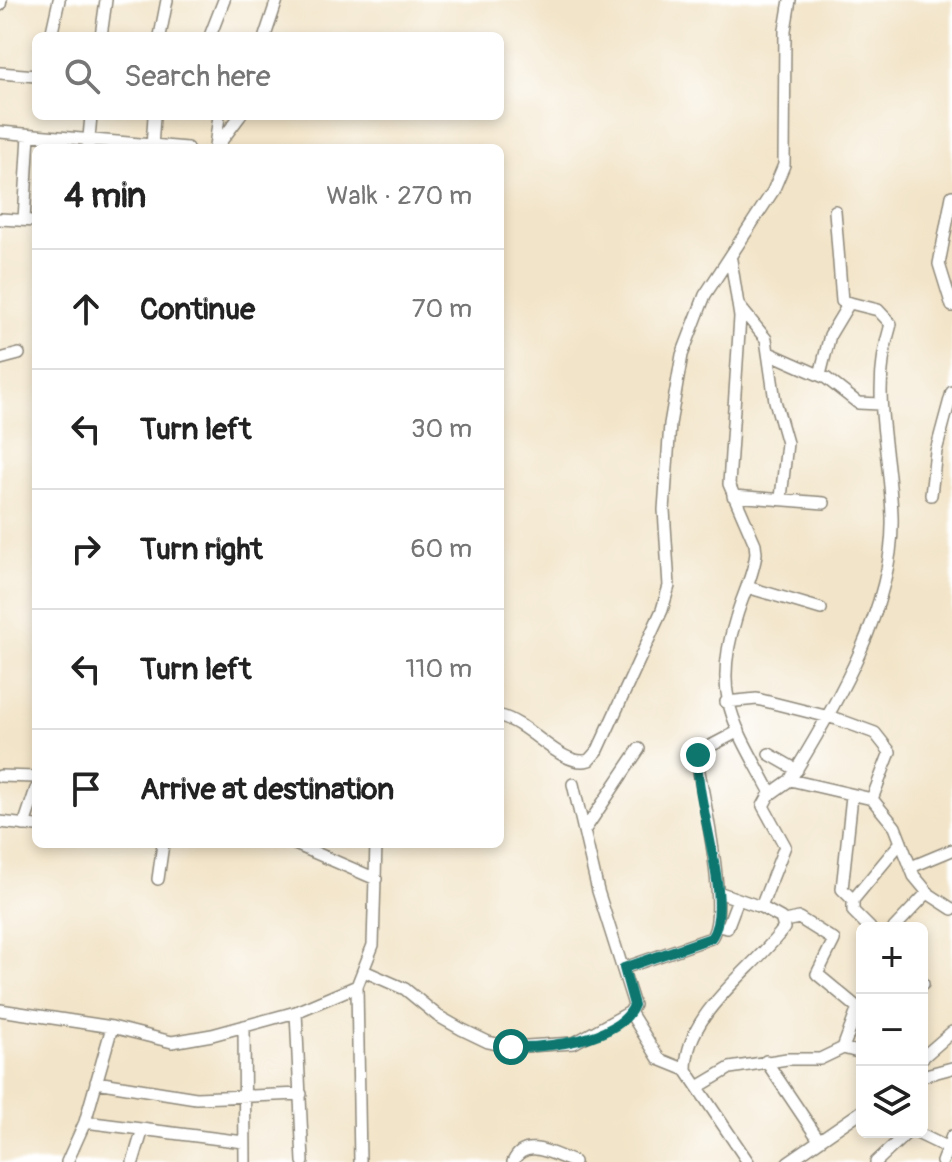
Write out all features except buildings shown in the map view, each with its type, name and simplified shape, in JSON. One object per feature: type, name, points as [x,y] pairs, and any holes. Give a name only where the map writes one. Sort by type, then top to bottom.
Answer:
[{"type":"street","points":[[52,32],[59,0]]},
{"type":"street","points":[[102,32],[106,0]]},
{"type":"street","points":[[161,32],[167,0]]},
{"type":"street","points":[[212,32],[224,0]]},
{"type":"street","points":[[266,32],[277,0]]},
{"type":"street","points":[[504,717],[518,722],[572,761],[589,760],[598,750],[666,599],[669,563],[664,510],[670,424],[682,355],[705,295],[773,191],[784,165],[785,30],[790,0]]},
{"type":"street","points":[[0,73],[32,76]]},
{"type":"street","points":[[88,143],[91,120]]},
{"type":"street","points":[[152,144],[154,120]]},
{"type":"street","points":[[216,144],[218,120]]},
{"type":"street","points":[[218,144],[237,120]]},
{"type":"street","points":[[0,132],[109,144]]},
{"type":"street","points":[[0,219],[30,221],[29,135]]},
{"type":"street","points":[[952,196],[939,264],[952,306]]},
{"type":"street","points":[[761,907],[785,846],[763,806],[771,793],[794,775],[828,717],[878,606],[887,570],[892,517],[880,404],[881,357],[891,324],[878,310],[848,305],[841,298],[835,211]]},
{"type":"street","points":[[731,258],[738,306],[729,471],[733,496],[755,544],[755,560],[730,641],[724,689],[726,702],[739,731],[771,793]]},
{"type":"street","points":[[820,375],[830,335],[848,305]]},
{"type":"street","points":[[738,306],[766,339],[775,401],[787,443],[781,498]]},
{"type":"street","points":[[769,353],[820,375],[858,403],[880,404]]},
{"type":"street","points":[[0,359],[19,354]]},
{"type":"street","points":[[931,495],[936,451],[952,392]]},
{"type":"street","points":[[733,496],[824,503]]},
{"type":"street","points":[[747,587],[821,609]]},
{"type":"street","points":[[726,702],[757,699],[875,733],[890,752],[872,799]]},
{"type":"street","points":[[624,968],[711,938],[718,926],[718,892],[697,761],[701,751],[739,731]]},
{"type":"street","points":[[584,831],[639,749]]},
{"type":"street","points":[[769,754],[794,775],[852,796],[872,799],[886,813],[911,867],[928,892],[952,909]]},
{"type":"street","points":[[0,776],[32,777]]},
{"type":"street","points":[[364,971],[405,989],[438,1016],[461,1029],[488,1042],[511,1047],[574,1043],[630,1012],[634,1005],[598,891],[573,784]]},
{"type":"street","points":[[852,796],[842,889],[853,900]]},
{"type":"street","points":[[0,822],[30,826]]},
{"type":"street","points":[[864,922],[853,911],[853,900],[901,842]]},
{"type":"street","points":[[158,879],[162,848]]},
{"type":"street","points":[[304,848],[376,879]]},
{"type":"street","points":[[360,1162],[357,986],[373,945],[376,848]]},
{"type":"street","points":[[911,867],[952,850]]},
{"type":"street","points":[[718,892],[761,907],[784,921],[799,918],[834,940],[817,974],[858,1008],[843,1048]]},
{"type":"street","points":[[900,922],[928,892]]},
{"type":"street","points":[[718,926],[727,928],[738,899]]},
{"type":"street","points":[[686,1070],[692,1038],[712,1008],[782,931],[784,921]]},
{"type":"street","points":[[0,1010],[112,1027],[172,1042],[296,1012],[357,986]]},
{"type":"street","points":[[296,1012],[303,1162]]},
{"type":"street","points":[[630,1012],[659,1059],[686,1070],[748,1162]]},
{"type":"street","points":[[244,1026],[245,1162]]},
{"type":"street","points":[[67,1162],[85,1122],[112,1027]]},
{"type":"street","points":[[928,1053],[952,1032]]},
{"type":"street","points":[[698,1087],[730,1068],[766,1061],[820,1059],[843,1048],[856,1051]]},
{"type":"street","points":[[766,1061],[819,1140]]},
{"type":"street","points":[[928,1074],[952,1068]]},
{"type":"street","points":[[96,1082],[196,1098],[244,1099],[301,1094]]},
{"type":"street","points":[[788,1162],[856,1115]]},
{"type":"street","points":[[85,1122],[142,1132],[244,1142]]},
{"type":"street","points":[[133,1162],[142,1132]]},
{"type":"street","points":[[928,1136],[950,1144],[942,1162]]},
{"type":"street","points":[[876,1162],[902,1138]]},
{"type":"street","points":[[513,1162],[523,1150],[535,1147],[574,1162]]},
{"type":"route","points":[[511,1047],[565,1045],[601,1031],[633,1009],[624,968],[711,938],[716,932],[718,892],[698,755]]}]
